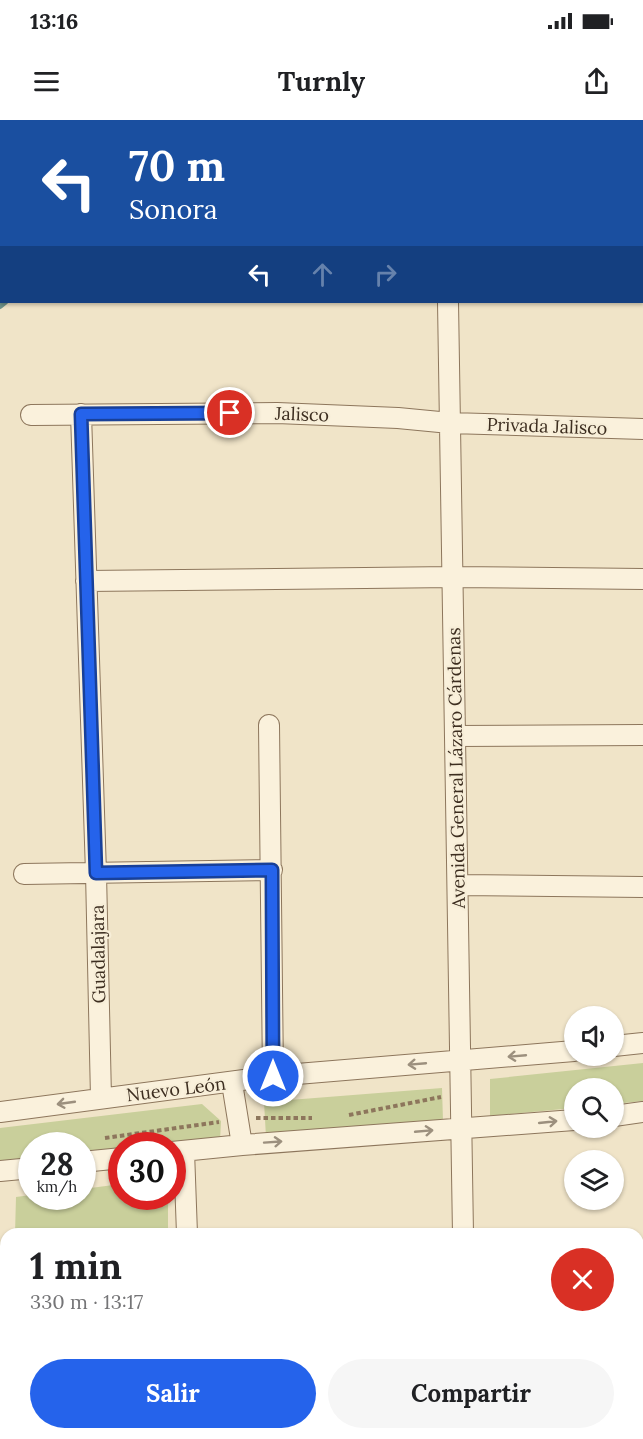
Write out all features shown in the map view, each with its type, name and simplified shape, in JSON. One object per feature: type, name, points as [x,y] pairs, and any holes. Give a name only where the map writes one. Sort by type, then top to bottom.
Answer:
[{"type":"street","name":"Avenida General Lázaro Cárdenas","points":[[448,303],[458,885],[459,1128],[463,1228]]},
{"type":"street","name":"Jalisco","points":[[81,414],[277,413],[398,418],[450,423]]},
{"type":"street","points":[[32,415],[81,414]]},
{"type":"street","name":"Guadalajara","points":[[81,414],[101,1098]]},
{"type":"street","name":"Privada Jalisco","points":[[450,423],[643,429]]},
{"type":"street","points":[[86,581],[453,577],[643,579]]},
{"type":"street","points":[[269,725],[273,1076]]},
{"type":"street","points":[[455,736],[643,735]]},
{"type":"street","points":[[24,874],[272,870]]},
{"type":"street","points":[[458,885],[643,887]]},
{"type":"street","points":[[624,1045],[643,1043]]},
{"type":"street","name":"Nuevo León","points":[[0,1112],[273,1076],[564,1051]]},
{"type":"street","points":[[232,1083],[242,1145]]},
{"type":"street","points":[[624,1115],[643,1113]]},
{"type":"street","points":[[186,1150],[564,1121]]},
{"type":"street","points":[[0,1171],[18,1169]]},
{"type":"street","points":[[184,1210],[186,1228]]},
{"type":"path","points":[[339,1118],[459,1094]]},
{"type":"path","points":[[96,1139],[237,1119],[288,1117],[318,1119]]},
{"type":"green space","points":[[643,1063],[643,1101],[624,1103],[624,1078],[564,1078],[564,1109],[490,1116],[490,1079]]},
{"type":"green space","points":[[442,1088],[443,1121],[266,1137],[264,1102]]},
{"type":"green space","points":[[202,1104],[221,1121],[220,1141],[186,1145],[186,1132],[108,1132],[108,1154],[96,1156],[96,1132],[18,1132],[18,1165],[0,1167],[0,1128]]},
{"type":"green space","points":[[108,1186],[108,1210],[168,1210],[168,1228],[15,1228],[16,1197],[18,1197],[18,1210],[96,1210],[96,1187]]},
{"type":"waterway","points":[[0,306],[4,303]]},
{"type":"route","points":[[230,413],[81,414],[96,873],[272,870],[273,1076]]}]
